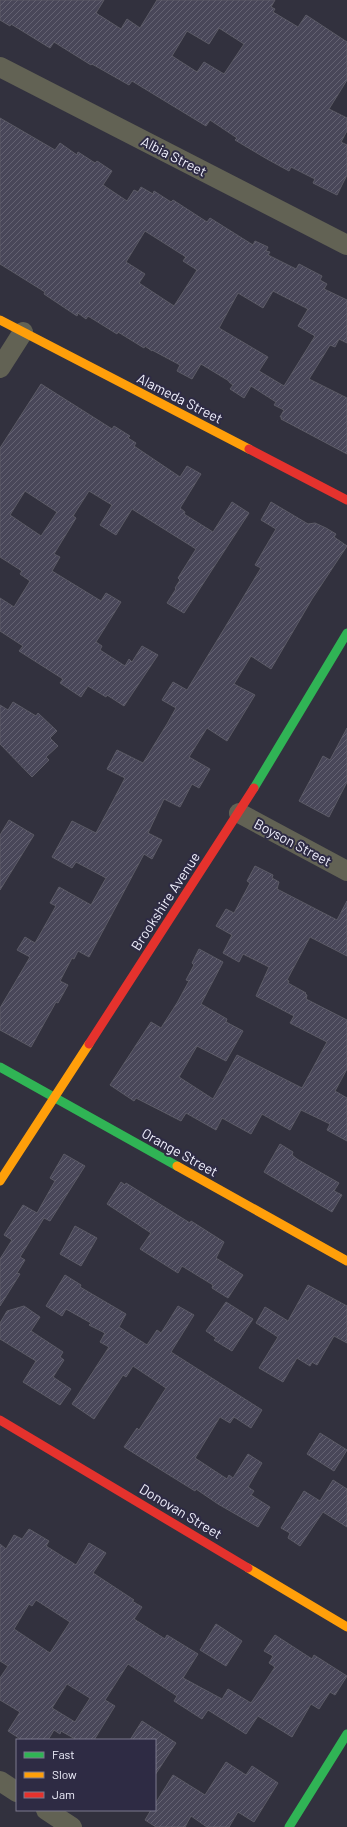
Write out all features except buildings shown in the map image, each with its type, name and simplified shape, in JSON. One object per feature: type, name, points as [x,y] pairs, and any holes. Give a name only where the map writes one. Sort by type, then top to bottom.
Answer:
[{"type":"street","name":"Albia Street","points":[[0,67],[347,244]]},
{"type":"street","name":"Alameda Street","points":[[0,320],[347,500]]},
{"type":"street","points":[[0,368],[23,332]]},
{"type":"street","name":"Brookshire Avenue","points":[[0,1181],[239,813],[347,633]]},
{"type":"street","name":"Boyson Street","points":[[239,813],[347,871]]},
{"type":"street","name":"Orange Street","points":[[0,1067],[347,1262]]},
{"type":"street","name":"Donovan Street","points":[[0,1420],[347,1626]]},
{"type":"street","points":[[289,1827],[347,1734]]},
{"type":"street","points":[[0,1781],[16,1791]]},
{"type":"street","points":[[48,1811],[72,1827]]},
{"type":"traffic: fast","points":[[254,788],[347,633]]},
{"type":"traffic: fast","points":[[0,1067],[177,1166]]},
{"type":"traffic: fast","points":[[289,1827],[347,1734]]},
{"type":"traffic: slow","points":[[0,320],[249,449]]},
{"type":"traffic: slow","points":[[0,1181],[89,1044]]},
{"type":"traffic: slow","points":[[177,1166],[347,1261]]},
{"type":"traffic: slow","points":[[248,1568],[347,1627]]},
{"type":"traffic: jam","points":[[249,449],[347,500]]},
{"type":"traffic: jam","points":[[89,1044],[254,788]]},
{"type":"traffic: jam","points":[[0,1420],[248,1568]]}]
